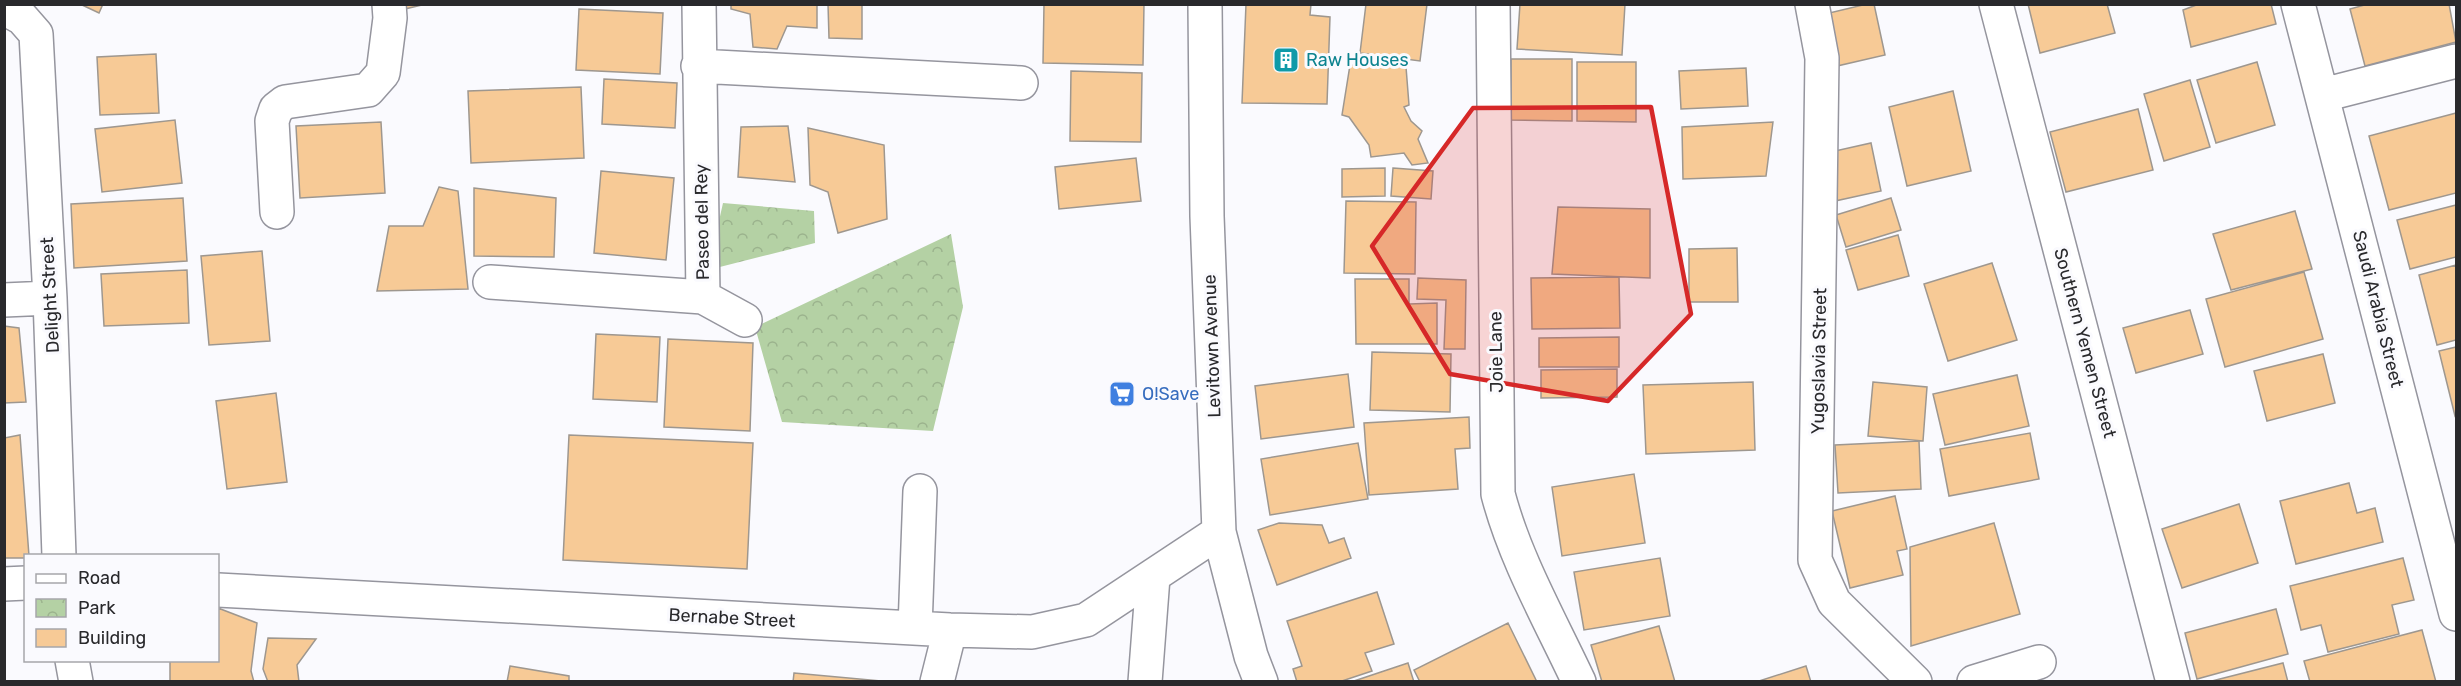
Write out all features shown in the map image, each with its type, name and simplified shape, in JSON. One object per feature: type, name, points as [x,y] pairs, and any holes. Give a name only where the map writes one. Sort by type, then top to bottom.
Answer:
[{"type":"street","points":[[277,212],[272,121],[276,109],[285,102],[368,90],[382,72],[390,18],[389,4]]},
{"type":"street","name":"Paseo del Rey","points":[[490,282],[703,297],[699,4]]},
{"type":"street","name":"Levitown Avenue","points":[[1205,4],[1207,216],[1219,532],[1251,656],[1261,681]]},
{"type":"street","name":"Joie Lane","points":[[1493,4],[1498,494],[1505,521],[1516,548],[1579,681]]},
{"type":"street","name":"Yugoslavia Street","points":[[1812,4],[1822,58],[1815,560],[1834,602],[1915,681]]},
{"type":"street","name":"Southern Yemen Street","points":[[1996,4],[2173,681]]},
{"type":"street","name":"Saudi Arabia Street","points":[[2298,4],[2457,614]]},
{"type":"street","name":"Delight Street","points":[[4,8],[22,18],[36,34],[50,298],[59,554]]},
{"type":"street","points":[[2323,95],[2457,61]]},
{"type":"street","points":[[699,66],[1021,83]]},
{"type":"street","points":[[703,297],[745,320]]},
{"type":"street","points":[[4,300],[50,298]]},
{"type":"street","points":[[915,628],[920,491]]},
{"type":"street","name":"Bernabe Street","points":[[219,590],[950,630],[1032,632],[1086,620],[1219,532]]},
{"type":"street","points":[[1145,681],[1153,577]]},
{"type":"street","points":[[4,584],[24,583]]},
{"type":"street","points":[[937,681],[950,630]]},
{"type":"street","points":[[72,662],[76,681]]},
{"type":"street","points":[[1974,681],[2039,662]]},
{"type":"highlighted area","points":[[1651,107],[1691,314],[1608,401],[1450,374],[1372,246],[1473,108]]},
{"type":"green space","points":[[723,203],[814,211],[815,243],[708,270]]},
{"type":"green space","points":[[951,234],[963,307],[933,431],[782,422],[755,327]]},
{"type":"building","points":[[80,4],[103,4],[99,13]]},
{"type":"building","points":[[405,4],[426,4],[405,9]]},
{"type":"building","points":[[731,4],[817,4],[817,28],[787,26],[777,49],[753,47],[750,14],[731,9]]},
{"type":"building","points":[[828,4],[862,4],[862,39],[829,38]]},
{"type":"building","points":[[1044,4],[1144,4],[1143,65],[1043,63]]},
{"type":"building","name":"Raw Houses","points":[[1246,4],[1311,4],[1310,15],[1330,17],[1327,104],[1242,103]]},
{"type":"building","points":[[1366,4],[1427,4],[1420,61],[1360,53]]},
{"type":"building","points":[[1520,4],[1625,4],[1622,55],[1517,49]]},
{"type":"building","points":[[1874,4],[1885,55],[1837,66],[1825,14]]},
{"type":"building","points":[[2028,4],[2107,4],[2115,33],[2040,53]]},
{"type":"building","points":[[2199,4],[2271,4],[2276,24],[2191,47],[2183,10]]},
{"type":"building","points":[[2368,4],[2449,4],[2456,42],[2365,66],[2350,9]]},
{"type":"building","points":[[579,9],[663,13],[660,74],[576,70]]},
{"type":"building","points":[[156,54],[159,113],[100,115],[97,57]]},
{"type":"building","points":[[1511,59],[1572,59],[1572,121],[1511,120]]},
{"type":"building","points":[[1577,62],[1636,62],[1636,122],[1577,121]]},
{"type":"building","points":[[2257,62],[2275,125],[2216,143],[2197,80]]},
{"type":"building","points":[[1350,65],[1406,67],[1409,105],[1404,107],[1411,121],[1422,131],[1418,139],[1428,163],[1412,165],[1404,153],[1371,157],[1369,145],[1349,117],[1342,115]]},
{"type":"building","points":[[1746,68],[1748,106],[1681,109],[1679,71]]},
{"type":"building","points":[[1071,71],[1142,73],[1141,142],[1070,141]]},
{"type":"building","points":[[604,79],[677,83],[675,128],[602,124]]},
{"type":"building","points":[[2190,80],[2210,147],[2164,161],[2144,94]]},
{"type":"building","points":[[581,87],[584,158],[471,163],[468,91]]},
{"type":"building","points":[[1953,91],[1971,171],[1907,186],[1889,107]]},
{"type":"building","points":[[2138,109],[2153,170],[2066,192],[2050,132]]},
{"type":"building","points":[[2456,113],[2456,193],[2389,210],[2369,136]]},
{"type":"building","points":[[175,120],[182,183],[102,192],[95,129]]},
{"type":"building","points":[[381,122],[385,193],[300,198],[296,126]]},
{"type":"building","points":[[1773,122],[1766,176],[1683,179],[1682,127]]},
{"type":"building","points":[[788,126],[795,182],[738,177],[741,127]]},
{"type":"building","points":[[808,128],[884,145],[887,219],[838,233],[828,192],[810,185]]},
{"type":"building","points":[[1871,143],[1881,191],[1835,201],[1826,153]]},
{"type":"building","points":[[1136,158],[1141,201],[1059,209],[1055,167]]},
{"type":"building","points":[[1385,168],[1385,196],[1342,197],[1342,169]]},
{"type":"building","points":[[1393,168],[1433,171],[1431,199],[1391,196]]},
{"type":"building","points":[[601,171],[674,178],[666,260],[594,253]]},
{"type":"building","points":[[439,187],[458,191],[468,289],[377,291],[389,226],[423,226]]},
{"type":"building","points":[[474,188],[556,198],[554,257],[474,256]]},
{"type":"building","points":[[183,198],[187,261],[74,268],[71,204]]},
{"type":"building","points":[[1891,198],[1901,230],[1846,247],[1836,215]]},
{"type":"building","points":[[1346,201],[1416,202],[1415,274],[1344,273]]},
{"type":"building","points":[[2456,205],[2456,257],[2410,269],[2397,220]]},
{"type":"building","points":[[1558,207],[1650,209],[1650,278],[1552,274]]},
{"type":"building","points":[[2295,211],[2312,269],[2231,290],[2213,234]]},
{"type":"building","points":[[1898,235],[1909,276],[1858,290],[1846,250]]},
{"type":"building","points":[[1737,248],[1738,302],[1689,302],[1689,249]]},
{"type":"building","points":[[262,251],[270,341],[209,345],[201,256]]},
{"type":"building","points":[[1992,263],[2017,340],[1948,361],[1924,284]]},
{"type":"building","points":[[2456,265],[2456,340],[2437,345],[2419,275]]},
{"type":"building","points":[[187,270],[189,323],[104,326],[101,274]]},
{"type":"building","points":[[2304,272],[2323,339],[2225,367],[2206,299]]},
{"type":"building","points":[[1619,277],[1620,328],[1532,329],[1531,278]]},
{"type":"building","points":[[1418,278],[1466,280],[1465,349],[1444,349],[1446,300],[1417,299]]},
{"type":"building","points":[[1355,279],[1409,279],[1409,304],[1437,303],[1437,344],[1356,344]]},
{"type":"building","points":[[2190,310],[2203,354],[2136,373],[2123,328]]},
{"type":"building","points":[[4,326],[19,328],[26,402],[4,403]]},
{"type":"building","points":[[596,334],[660,337],[657,402],[593,399]]},
{"type":"building","points":[[1619,337],[1619,367],[1539,367],[1539,338]]},
{"type":"building","points":[[668,339],[753,343],[750,431],[664,427]]},
{"type":"building","points":[[2456,347],[2456,415],[2455,416],[2439,351]]},
{"type":"building","points":[[1372,352],[1451,354],[1450,412],[1370,410]]},
{"type":"building","points":[[2323,354],[2335,403],[2267,421],[2254,371]]},
{"type":"building","points":[[1617,369],[1617,397],[1541,398],[1541,370]]},
{"type":"building","points":[[1348,374],[1354,427],[1261,439],[1255,386]]},
{"type":"building","points":[[2017,375],[2029,426],[1945,445],[1933,394]]},
{"type":"building","points":[[1753,382],[1755,450],[1646,454],[1643,385]]},
{"type":"building","points":[[1873,382],[1927,387],[1923,441],[1868,436]]},
{"type":"building","points":[[276,393],[287,482],[227,489],[216,401]]},
{"type":"building","points":[[1469,417],[1470,448],[1455,449],[1458,489],[1369,495],[1364,423]]},
{"type":"building","points":[[2030,433],[2039,479],[1949,496],[1940,449]]},
{"type":"building","points":[[20,435],[29,554],[24,554],[24,558],[4,558],[4,438]]},
{"type":"building","points":[[569,435],[753,443],[747,569],[563,560]]},
{"type":"building","points":[[1919,441],[1921,489],[1838,493],[1835,445]]},
{"type":"building","points":[[1358,443],[1368,499],[1270,515],[1261,459]]},
{"type":"building","points":[[1634,474],[1645,543],[1562,556],[1552,487]]},
{"type":"building","points":[[2349,483],[2357,513],[2375,508],[2383,542],[2296,564],[2280,501]]},
{"type":"building","points":[[1895,496],[1907,549],[1897,551],[1903,575],[1850,588],[1832,511]]},
{"type":"building","points":[[2239,504],[2258,563],[2182,588],[2162,529]]},
{"type":"building","points":[[1279,523],[1322,525],[1329,543],[1344,538],[1351,558],[1277,585],[1258,530]]},
{"type":"building","points":[[1994,523],[2020,614],[1911,646],[1910,547]]},
{"type":"building","points":[[1660,558],[1670,616],[1584,630],[1574,572]]},
{"type":"building","points":[[2403,558],[2414,600],[2392,605],[2399,634],[2328,652],[2321,625],[2301,630],[2290,586]]},
{"type":"building","points":[[1377,592],[1394,644],[1365,653],[1372,671],[1339,682],[1297,682],[1293,669],[1302,666],[1287,621]]},
{"type":"building","points":[[219,608],[257,623],[251,671],[254,682],[170,682],[170,662],[219,662]]},
{"type":"building","points":[[2276,609],[2288,654],[2197,679],[2185,633]]},
{"type":"building","points":[[1508,623],[1537,682],[1420,682],[1414,670]]},
{"type":"building","points":[[1659,626],[1675,682],[1602,682],[1591,645]]},
{"type":"building","points":[[2422,630],[2436,682],[2310,682],[2304,661]]},
{"type":"building","points":[[268,638],[316,639],[297,665],[299,682],[268,682],[263,669]]},
{"type":"building","points":[[1408,663],[1414,682],[1351,682]]},
{"type":"building","points":[[2283,663],[2288,682],[2208,682]]},
{"type":"building","points":[[510,666],[569,676],[569,682],[507,682]]},
{"type":"building","points":[[1806,666],[1811,682],[1756,682]]},
{"type":"building","points":[[794,673],[892,682],[793,682]]},
{"type":"place","name":"Raw Houses","points":[[1286,60]]},
{"type":"place","name":"O!Save","points":[[1122,394]]}]
